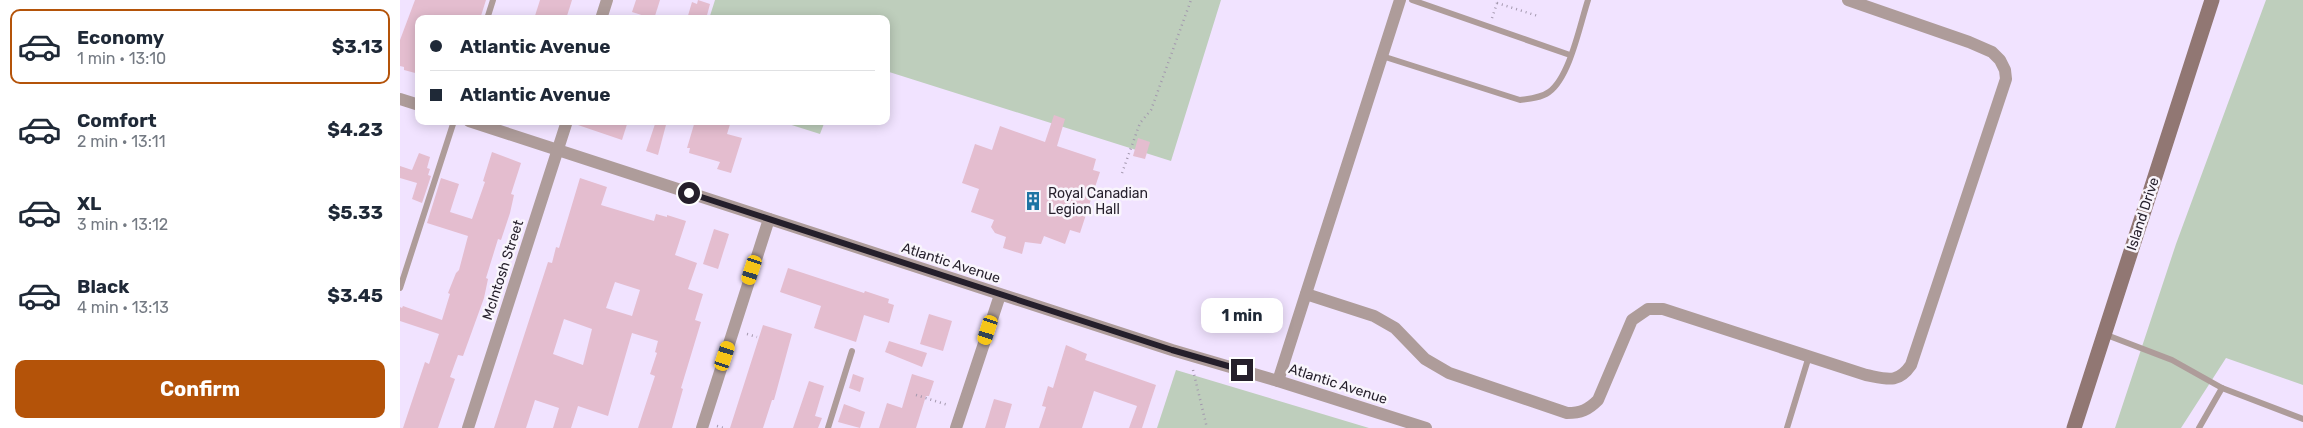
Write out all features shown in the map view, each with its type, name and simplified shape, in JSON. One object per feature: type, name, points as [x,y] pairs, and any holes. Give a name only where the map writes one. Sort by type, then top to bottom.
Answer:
[{"type":"street","points":[[602,15],[607,0]]},
{"type":"street","points":[[1278,381],[1400,0]]},
{"type":"street","points":[[1306,294],[1374,316],[1395,328],[1425,359],[1449,373],[1567,413],[1579,413],[1590,408],[1598,400],[1632,320],[1648,309],[1663,309],[1866,375],[1888,379],[1900,378],[1911,365],[2006,80],[2002,65],[1992,52],[1969,42],[1848,0]]},
{"type":"street","name":"Island Drive","points":[[2074,428],[2212,0]]},
{"type":"street","points":[[400,99],[415,104]]},
{"type":"street","name":"Atlantic Avenue","points":[[481,125],[1000,295],[1426,428]]},
{"type":"street","name":"McIntosh Street","points":[[468,428],[566,125]]},
{"type":"street","points":[[702,428],[769,219]]},
{"type":"street","points":[[956,428],[1000,295]]},
{"type":"lane","points":[[488,15],[493,0]]},
{"type":"lane","points":[[1412,0],[1570,55]]},
{"type":"lane","points":[[1382,56],[1520,100],[1549,93],[1558,83],[1570,55],[1588,0]]},
{"type":"lane","points":[[400,288],[453,125]]},
{"type":"lane","points":[[2104,334],[2172,360],[2222,388],[2303,419]]},
{"type":"lane","points":[[828,428],[852,351]]},
{"type":"lane","points":[[1787,428],[1809,356]]},
{"type":"lane","points":[[2199,428],[2222,388]]},
{"type":"path","points":[[1122,173],[1140,123],[1151,110],[1191,0]]},
{"type":"path","points":[[1490,27],[1497,2],[1538,16]]},
{"type":"path","points":[[745,333],[758,337]]},
{"type":"path","points":[[1189,354],[1207,428]]},
{"type":"path","points":[[916,395],[948,405]]},
{"type":"path","points":[[717,426],[724,428]]},
{"type":"green space","points":[[715,0],[1221,0],[1171,161],[890,72],[890,15],[710,15]]},
{"type":"green space","points":[[2266,0],[2303,0],[2303,385],[2226,358],[2181,428],[2115,428],[2176,244]]},
{"type":"green space","points":[[792,125],[823,125],[820,134]]},
{"type":"green space","points":[[1176,370],[1369,428],[1157,428]]},
{"type":"building","points":[[415,0],[486,0],[481,15],[415,15],[415,73],[404,70],[404,67],[400,66],[400,40]]},
{"type":"building","points":[[540,0],[572,0],[567,15],[535,15]]},
{"type":"building","points":[[636,0],[660,0],[655,15],[641,15],[632,12]]},
{"type":"building","points":[[698,0],[710,4],[707,15],[688,15],[692,2],[697,4]]},
{"type":"building","name":"Royal Canadian Legion Hall","points":[[1054,115],[1065,119],[1057,146],[1096,159],[1093,170],[1100,172],[1080,233],[1070,230],[1065,244],[1044,236],[1041,244],[1025,242],[1022,254],[1003,248],[1006,237],[995,233],[991,227],[994,220],[971,212],[979,189],[962,183],[975,144],[992,150],[1000,126],[1045,142]]},
{"type":"building","points":[[578,125],[627,125],[622,140]]},
{"type":"building","points":[[655,125],[666,125],[658,155],[646,151]]},
{"type":"building","points":[[694,125],[730,125],[727,134],[742,138],[731,173],[717,169],[720,162],[689,153],[690,148],[687,148]]},
{"type":"building","points":[[1138,138],[1150,142],[1145,159],[1133,156]]},
{"type":"building","points":[[492,152],[521,163],[511,194],[514,195],[510,213],[501,240],[498,239],[486,278],[488,279],[484,298],[463,356],[458,355],[450,377],[455,379],[438,428],[403,428],[425,362],[429,364],[439,334],[400,321],[400,307],[402,308],[403,306],[442,320],[450,294],[448,293],[459,270],[468,236],[427,223],[441,178],[459,184],[450,212],[472,219],[485,182],[483,181]]},
{"type":"building","points":[[419,153],[430,157],[427,168],[430,169],[428,175],[431,176],[422,203],[412,199],[417,183],[400,178],[400,166],[412,170]]},
{"type":"building","points":[[580,178],[607,187],[601,205],[654,221],[656,214],[667,217],[667,215],[686,221],[675,255],[697,263],[688,289],[703,294],[695,320],[701,322],[681,388],[683,389],[672,428],[638,428],[655,376],[650,374],[657,353],[655,352],[658,341],[632,333],[608,416],[578,406],[571,428],[553,428],[559,408],[535,400],[526,428],[494,428],[548,262],[552,263],[556,247],[559,248]],"holes":[[[615,282],[640,290],[632,316],[606,308]],[[564,319],[592,329],[583,365],[553,354]]]},
{"type":"building","points":[[714,229],[729,234],[718,269],[703,264]]},
{"type":"building","points":[[788,268],[864,293],[865,291],[889,299],[888,303],[894,305],[889,323],[864,315],[856,342],[814,328],[821,306],[780,292]]},
{"type":"building","points":[[929,314],[952,321],[943,351],[920,344]]},
{"type":"building","points":[[763,325],[792,334],[774,400],[772,400],[763,428],[730,428]]},
{"type":"building","points":[[889,341],[927,353],[922,367],[885,352]]},
{"type":"building","points":[[1066,345],[1087,354],[1085,360],[1156,385],[1142,428],[1129,428],[1137,406],[1094,391],[1082,428],[1039,428],[1046,407],[1042,406],[1048,386],[1053,388]]},
{"type":"building","points":[[853,374],[864,378],[860,392],[849,388]]},
{"type":"building","points":[[912,374],[934,381],[929,396],[926,396],[916,428],[879,428],[887,403],[902,408]]},
{"type":"building","points":[[809,381],[824,386],[815,416],[822,418],[818,428],[793,428]]},
{"type":"building","points":[[994,399],[1012,404],[1005,428],[985,428]]},
{"type":"building","points":[[844,404],[865,412],[860,428],[838,422]]},
{"type":"place","name":"Royal Canadian Legion Hall","points":[[1033,201]]},
{"type":"route","points":[[689,193],[1172,350],[1242,370]]}]
